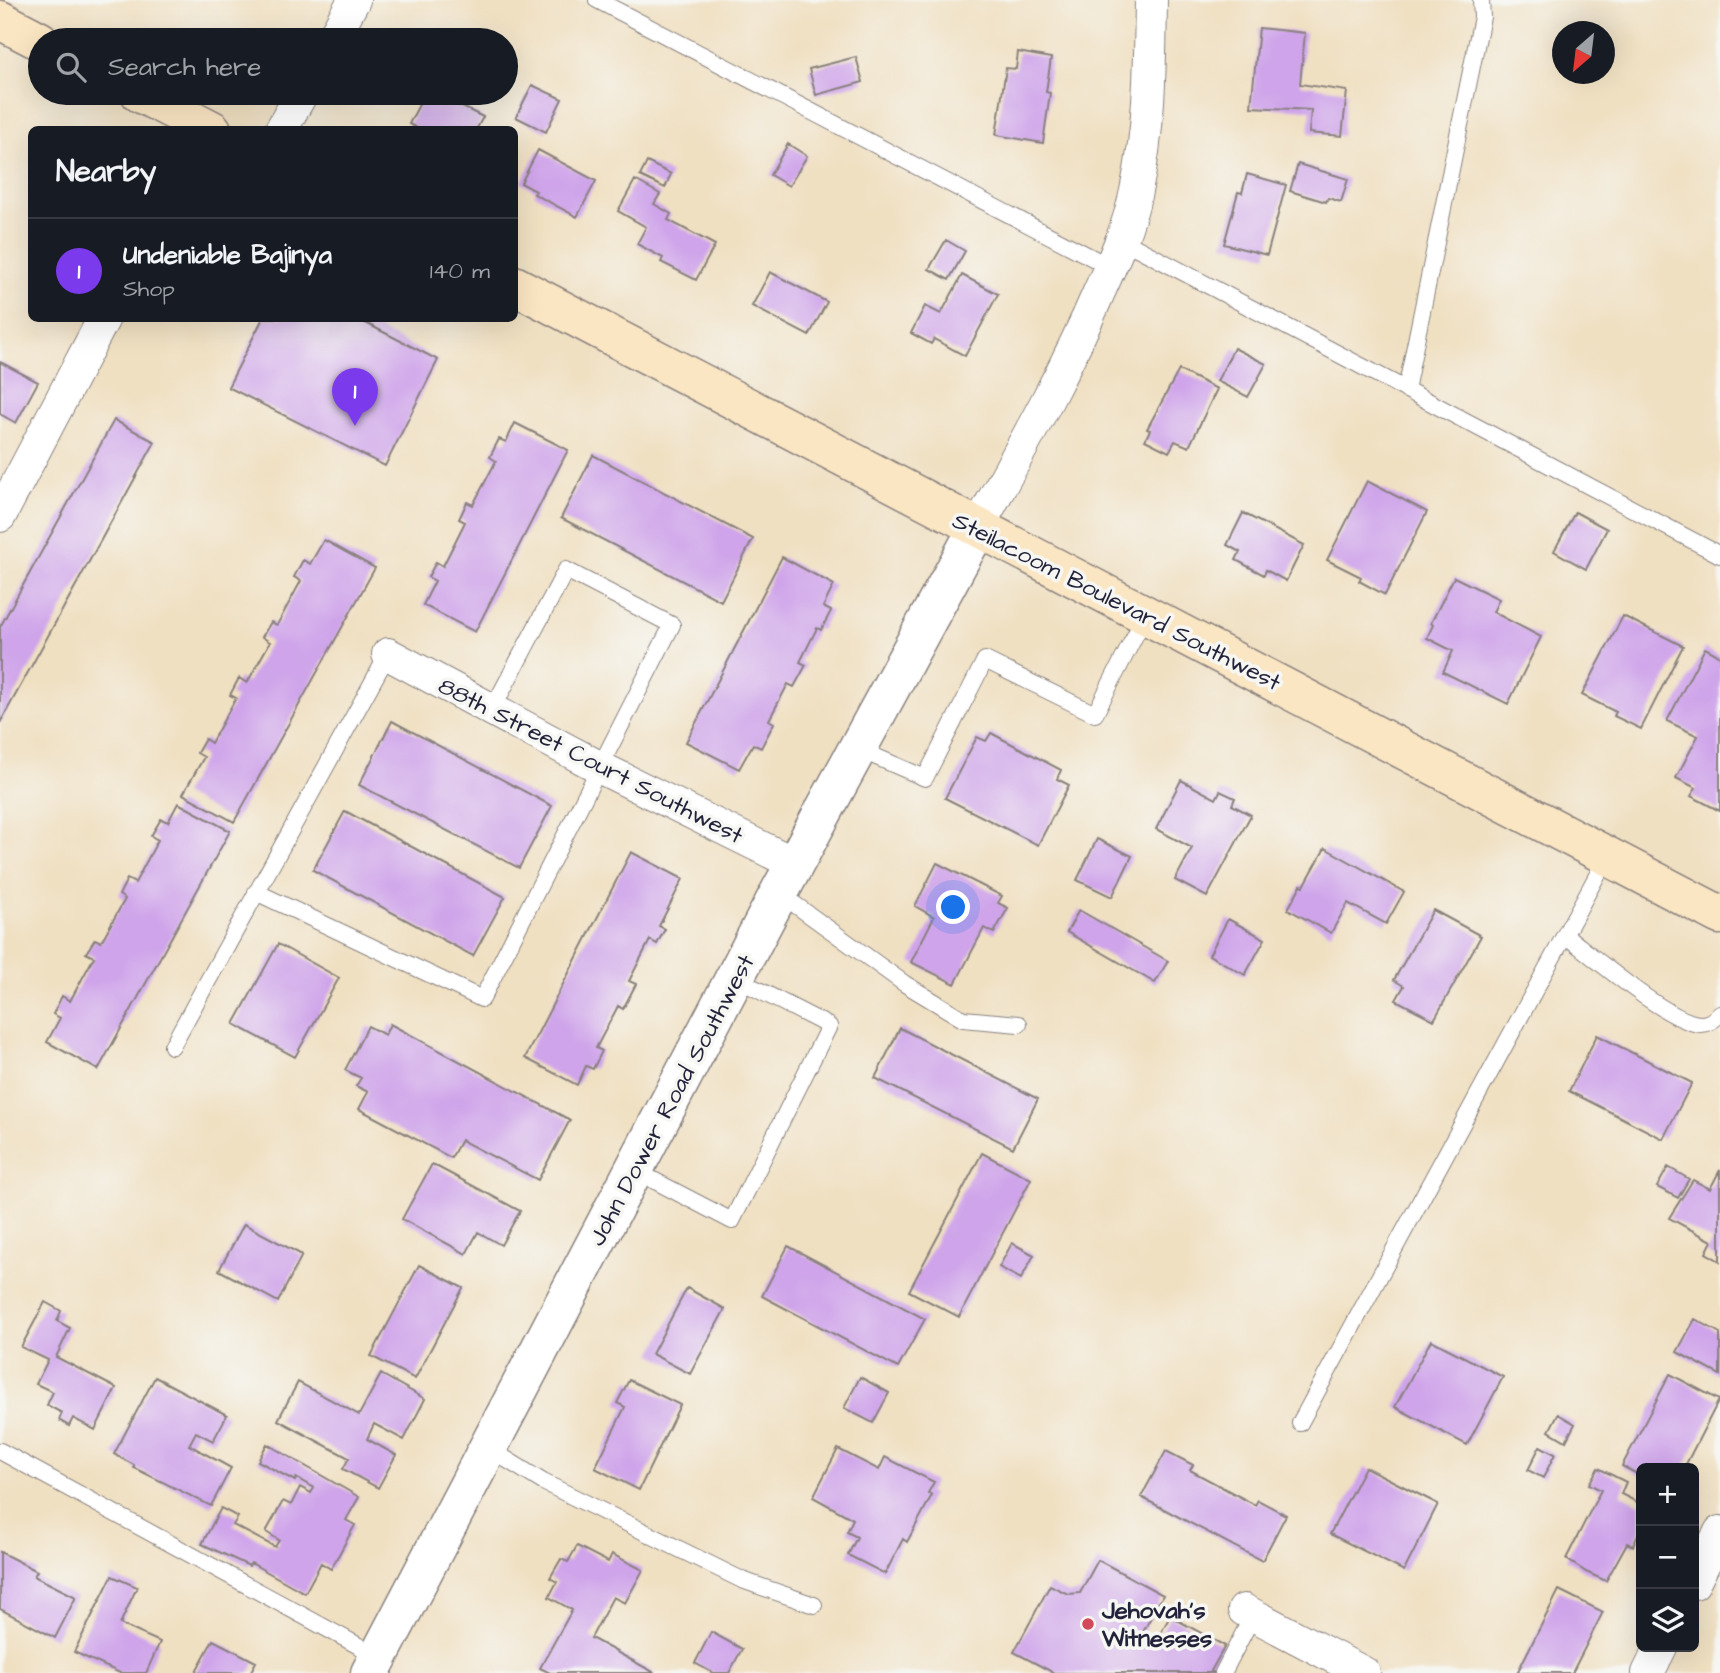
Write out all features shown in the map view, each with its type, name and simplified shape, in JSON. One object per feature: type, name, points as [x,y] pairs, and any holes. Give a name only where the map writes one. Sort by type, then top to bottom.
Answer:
[{"type":"main road","points":[[0,20],[28,35]]},
{"type":"main road","points":[[163,105],[203,126]]},
{"type":"main road","name":"Steilacoom Boulevard Southwest","points":[[518,287],[1720,915]]},
{"type":"street","points":[[338,28],[354,0]]},
{"type":"street","points":[[977,529],[1054,390],[1116,254],[1136,194],[1147,132],[1151,0]]},
{"type":"street","points":[[283,126],[295,105]]},
{"type":"street","points":[[0,516],[102,322]]},
{"type":"street","name":"John Dower Road Southwest","points":[[375,1665],[787,879],[977,529]]},
{"type":"street","name":"88th Street Court Southwest","points":[[388,654],[599,767],[787,879]]},
{"type":"street","points":[[1699,1573],[1720,1532]]},
{"type":"street","points":[[1249,1613],[1364,1673]]},
{"type":"street","points":[[1648,1673],[1658,1652]]},
{"type":"lane","points":[[597,0],[1116,254],[1406,390],[1720,555]]},
{"type":"lane","points":[[1406,390],[1482,17],[1481,0]]},
{"type":"lane","points":[[256,892],[482,999],[672,625],[566,570],[492,710]]},
{"type":"lane","points":[[858,749],[925,778],[985,660],[1095,714],[1144,616]]},
{"type":"lane","points":[[172,1046],[388,654]]},
{"type":"lane","points":[[1300,1423],[1608,857]]},
{"type":"lane","points":[[787,879],[905,984],[963,1019],[1019,1024]]},
{"type":"lane","points":[[1565,935],[1681,1018],[1703,1024],[1714,1020],[1720,1014]]},
{"type":"lane","points":[[634,1170],[732,1221],[829,1026],[736,978]]},
{"type":"lane","points":[[488,1448],[543,1482],[742,1580],[814,1605]]},
{"type":"lane","points":[[0,1451],[375,1665]]},
{"type":"lane","points":[[1223,1673],[1249,1613]]},
{"type":"building","points":[[1259,28],[1305,33],[1300,84],[1347,91],[1342,136],[1309,133],[1311,110],[1251,107]]},
{"type":"building","points":[[1018,52],[1051,58],[1046,92],[1050,93],[1043,143],[996,135],[1006,68],[1016,69]]},
{"type":"building","points":[[856,57],[863,82],[816,95],[809,69]]},
{"type":"building","points":[[532,85],[562,99],[546,132],[516,117]]},
{"type":"building","points":[[419,105],[458,105],[483,117],[478,126],[409,124]]},
{"type":"building","points":[[788,144],[807,156],[789,186],[770,175]]},
{"type":"building","points":[[538,150],[596,181],[577,217],[534,194],[536,191],[521,183]]},
{"type":"building","points":[[647,162],[671,174],[665,188],[640,176]]},
{"type":"building","points":[[1298,164],[1348,179],[1341,202],[1328,198],[1326,202],[1290,191]]},
{"type":"building","points":[[1247,174],[1286,185],[1267,255],[1224,244],[1238,192],[1242,193]]},
{"type":"building","points":[[635,180],[660,194],[654,204],[671,214],[668,220],[715,245],[696,280],[661,262],[663,258],[637,244],[646,227],[618,211]]},
{"type":"building","points":[[946,240],[965,251],[949,280],[929,269]]},
{"type":"building","points":[[770,272],[827,302],[809,336],[752,306]]},
{"type":"building","points":[[962,275],[998,294],[965,356],[934,339],[931,344],[911,333],[925,306],[941,314]]},
{"type":"building","points":[[261,322],[364,322],[438,360],[385,466],[228,387]]},
{"type":"building","points":[[1234,348],[1266,364],[1248,397],[1217,381]]},
{"type":"building","points":[[0,362],[38,382],[16,423],[0,414]]},
{"type":"building","points":[[1179,370],[1217,389],[1189,447],[1175,441],[1169,452],[1145,440],[1150,430],[1147,429]]},
{"type":"building","points":[[114,420],[155,442],[0,723],[0,627]]},
{"type":"building","points":[[515,423],[568,450],[475,632],[423,605],[435,581],[428,577],[436,562],[443,566],[465,522],[459,519],[467,502],[473,505],[496,461],[490,457],[499,439],[506,442]]},
{"type":"building","points":[[593,455],[753,539],[721,601],[561,518]]},
{"type":"building","points":[[1367,481],[1427,512],[1385,595],[1359,581],[1361,577],[1327,560]]},
{"type":"building","points":[[1575,512],[1607,529],[1586,569],[1554,551]]},
{"type":"building","points":[[1243,513],[1304,545],[1286,581],[1266,570],[1264,575],[1236,560],[1240,552],[1227,545]]},
{"type":"building","points":[[324,540],[375,568],[234,822],[183,794],[204,757],[197,753],[205,739],[211,743],[236,698],[230,695],[239,678],[247,683],[270,642],[262,637],[271,622],[277,625],[301,581],[294,577],[303,560],[310,564]]},
{"type":"building","points":[[782,557],[834,585],[823,607],[831,611],[821,630],[817,628],[800,662],[806,665],[794,687],[788,684],[769,720],[774,723],[761,748],[753,744],[739,769],[686,742]]},
{"type":"building","points":[[1454,577],[1499,599],[1493,612],[1541,637],[1508,704],[1443,672],[1453,651],[1427,638],[1433,625],[1431,623]]},
{"type":"building","points":[[1623,616],[1683,646],[1641,729],[1614,716],[1616,712],[1582,695]]},
{"type":"building","points":[[1705,648],[1720,656],[1720,811],[1691,796],[1696,788],[1676,778],[1698,736],[1667,721]]},
{"type":"building","points":[[392,721],[552,806],[519,868],[359,785]]},
{"type":"building","points":[[991,733],[1061,770],[1057,779],[1069,785],[1038,845],[945,798],[977,737],[986,741]]},
{"type":"building","points":[[1181,780],[1216,799],[1220,791],[1235,798],[1232,805],[1251,815],[1207,897],[1175,880],[1192,848],[1156,829]]},
{"type":"building","points":[[178,803],[230,831],[98,1070],[47,1042],[60,1018],[53,1014],[62,996],[70,1001],[94,957],[86,953],[95,939],[101,942],[125,899],[119,895],[127,879],[135,883],[158,840],[151,836],[161,819],[168,822]]},
{"type":"building","points":[[345,811],[505,897],[473,956],[313,870]]},
{"type":"building","points":[[1097,839],[1132,856],[1112,897],[1077,880]]},
{"type":"building","points":[[1325,848],[1404,892],[1386,924],[1348,903],[1331,933],[1288,909]]},
{"type":"building","points":[[631,852],[683,879],[659,926],[665,929],[657,944],[650,940],[629,981],[636,984],[623,1009],[618,1006],[596,1048],[602,1051],[593,1069],[586,1066],[577,1085],[525,1058]]},
{"type":"building","points":[[937,863],[1002,896],[998,903],[1008,908],[994,933],[984,928],[955,984],[911,962],[934,917],[915,906]]},
{"type":"building","points":[[1079,910],[1168,961],[1155,983],[1067,932]]},
{"type":"building","points":[[1433,910],[1481,936],[1434,1020],[1396,1000],[1404,986],[1394,980]]},
{"type":"building","points":[[1228,919],[1265,939],[1245,975],[1209,955]]},
{"type":"building","points":[[278,944],[339,978],[295,1057],[234,1024]]},
{"type":"building","points":[[390,1024],[570,1120],[538,1180],[461,1140],[451,1158],[359,1109],[368,1092],[356,1086],[361,1078],[345,1070],[368,1026],[385,1035]]},
{"type":"building","points":[[900,1028],[1038,1099],[1013,1148],[875,1078]]},
{"type":"building","points":[[1597,1035],[1692,1083],[1663,1139],[1569,1091]]},
{"type":"building","points":[[982,1153],[1031,1179],[959,1317],[909,1291]]},
{"type":"building","points":[[432,1164],[520,1211],[501,1245],[478,1232],[466,1254],[402,1219]]},
{"type":"building","points":[[1668,1167],[1689,1179],[1678,1198],[1657,1187]]},
{"type":"building","points":[[1720,1170],[1720,1261],[1706,1253],[1712,1241],[1669,1218],[1693,1180],[1710,1189]]},
{"type":"building","points":[[244,1224],[302,1255],[278,1302],[219,1270]]},
{"type":"building","points":[[1012,1243],[1034,1255],[1021,1279],[999,1267]]},
{"type":"building","points":[[788,1246],[925,1319],[898,1368],[762,1296]]},
{"type":"building","points":[[419,1265],[463,1288],[415,1379],[371,1356]]},
{"type":"building","points":[[687,1288],[725,1309],[690,1374],[652,1354]]},
{"type":"building","points":[[45,1302],[61,1311],[57,1321],[70,1328],[56,1357],[116,1388],[95,1430],[73,1418],[69,1426],[59,1420],[62,1413],[47,1405],[53,1392],[36,1384],[48,1360],[21,1347]]},
{"type":"building","points":[[1695,1319],[1720,1333],[1720,1375],[1677,1352]]},
{"type":"building","points":[[1431,1340],[1503,1377],[1467,1445],[1395,1407]]},
{"type":"building","points":[[381,1374],[425,1399],[404,1440],[374,1424],[367,1439],[396,1455],[378,1488],[343,1469],[349,1458],[278,1420],[298,1382],[359,1415]]},
{"type":"building","points":[[1670,1374],[1719,1400],[1687,1463],[1636,1463],[1636,1473],[1622,1466]]},
{"type":"building","points":[[155,1377],[227,1415],[213,1441],[196,1432],[189,1445],[231,1468],[211,1506],[134,1468],[134,1465],[114,1454]]},
{"type":"building","points":[[860,1377],[889,1393],[873,1423],[844,1408]]},
{"type":"building","points":[[629,1380],[680,1405],[639,1490],[595,1468],[625,1407],[617,1403]]},
{"type":"building","points":[[1558,1414],[1575,1424],[1566,1441],[1549,1431]]},
{"type":"building","points":[[267,1444],[359,1497],[346,1520],[355,1525],[331,1569],[321,1563],[305,1593],[251,1563],[249,1566],[202,1544],[221,1508],[238,1517],[233,1525],[275,1547],[279,1540],[266,1532],[283,1501],[291,1505],[300,1487],[311,1493],[314,1488],[258,1461]]},
{"type":"building","points":[[1540,1446],[1555,1454],[1543,1478],[1528,1470]]},
{"type":"building","points":[[838,1449],[879,1470],[885,1457],[934,1482],[928,1493],[932,1495],[907,1542],[903,1539],[885,1574],[848,1555],[857,1537],[847,1532],[853,1519],[813,1497]]},
{"type":"building","points":[[1166,1451],[1193,1465],[1190,1470],[1255,1505],[1258,1500],[1286,1515],[1262,1561],[1141,1497]]},
{"type":"building","points":[[1365,1467],[1438,1504],[1404,1571],[1330,1534]]},
{"type":"building","points":[[1598,1468],[1626,1482],[1621,1494],[1636,1502],[1636,1540],[1633,1546],[1627,1543],[1606,1581],[1566,1559],[1601,1490],[1589,1484]]},
{"type":"building","points":[[577,1546],[608,1562],[612,1554],[643,1570],[625,1603],[613,1597],[591,1638],[655,1673],[550,1673],[540,1668],[572,1610],[549,1597],[557,1582],[550,1578],[561,1559],[568,1562]]},
{"type":"building","points":[[0,1552],[37,1571],[34,1576],[76,1597],[55,1638],[0,1609]]},
{"type":"building","name":"Jehovah's Witnesses","points":[[1098,1560],[1163,1595],[1143,1632],[1157,1640],[1170,1616],[1225,1646],[1211,1671],[1214,1673],[1054,1673],[1014,1652],[1050,1585],[1068,1594],[1080,1593]]},
{"type":"building","points":[[112,1576],[137,1587],[120,1624],[160,1642],[146,1673],[120,1673],[74,1652]]},
{"type":"building","points":[[1559,1590],[1603,1612],[1572,1673],[1517,1673]]},
{"type":"building","points":[[711,1632],[742,1649],[729,1673],[713,1673],[695,1663]]},
{"type":"building","points":[[213,1640],[256,1662],[250,1673],[195,1673]]},
{"type":"place","name":"Undeniable Bajinya","points":[[355,426]]},
{"type":"place","name":"Jehovah's Witnesses","points":[[1088,1624]]}]
